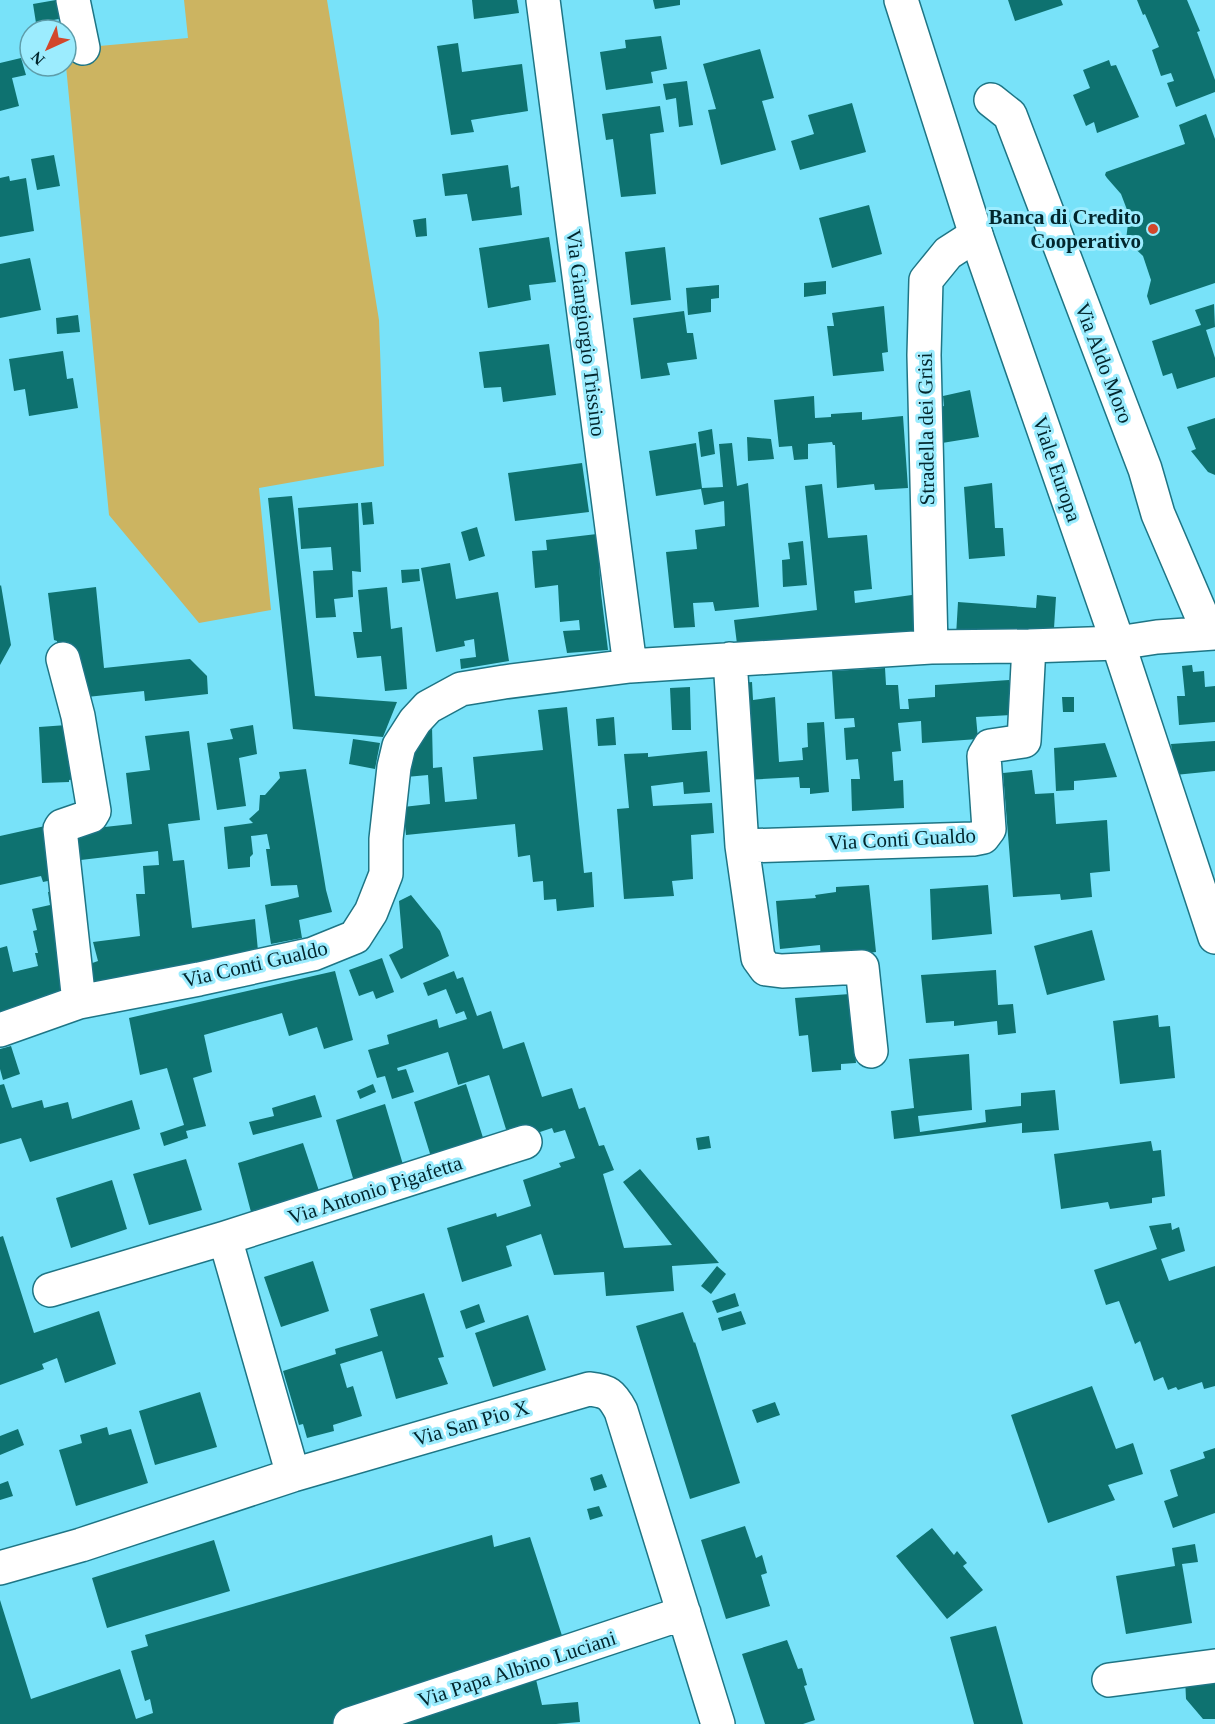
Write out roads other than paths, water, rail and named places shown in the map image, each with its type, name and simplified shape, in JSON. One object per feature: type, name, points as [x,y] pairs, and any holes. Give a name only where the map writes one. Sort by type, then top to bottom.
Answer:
[{"type":"street","points":[[73,0],[82,48]]},
{"type":"street","name":"Via Giangiorgio Trissino","points":[[543,0],[630,666]]},
{"type":"street","name":"Viale Europa","points":[[901,0],[976,235],[1118,643],[1215,937]]},
{"type":"street","name":"Via Aldo Moro","points":[[991,100],[1010,115],[1145,469],[1158,514],[1212,633]]},
{"type":"street","name":"Stradella dei Grisi","points":[[931,647],[924,356],[926,280],[948,253],[976,235]]},
{"type":"street","name":"Via Conti Gualdo","points":[[0,1030],[79,1002],[313,954],[355,937],[371,912],[386,874],[386,839],[394,767],[399,746],[415,721],[428,707],[461,690],[504,682],[630,666],[931,647],[1118,643],[1157,637],[1212,633]]},
{"type":"street","name":"Via Conti Gualdo","points":[[742,846],[983,837],[989,829],[984,756],[990,746],[1024,741],[1029,646]]},
{"type":"street","points":[[63,659],[78,716],[94,811],[91,816],[62,826],[60,829],[79,1002]]},
{"type":"street","points":[[730,659],[742,846],[758,958],[766,969],[782,971],[862,967],[871,1051]]},
{"type":"street","name":"Via Antonio Pigafetta","points":[[50,1290],[225,1238],[525,1142]]},
{"type":"street","points":[[225,1238],[293,1475]]},
{"type":"street","name":"Via San Pio X","points":[[0,1568],[81,1545],[293,1475],[589,1389],[603,1390],[614,1398],[621,1411],[718,1724]]},
{"type":"street","name":"Via Papa Albino Luciani","points":[[350,1724],[684,1613]]},
{"type":"street","points":[[1109,1680],[1215,1666]]},
{"type":"place","name":"Banca di Credito Cooperativo","points":[[1153,229]]}]
